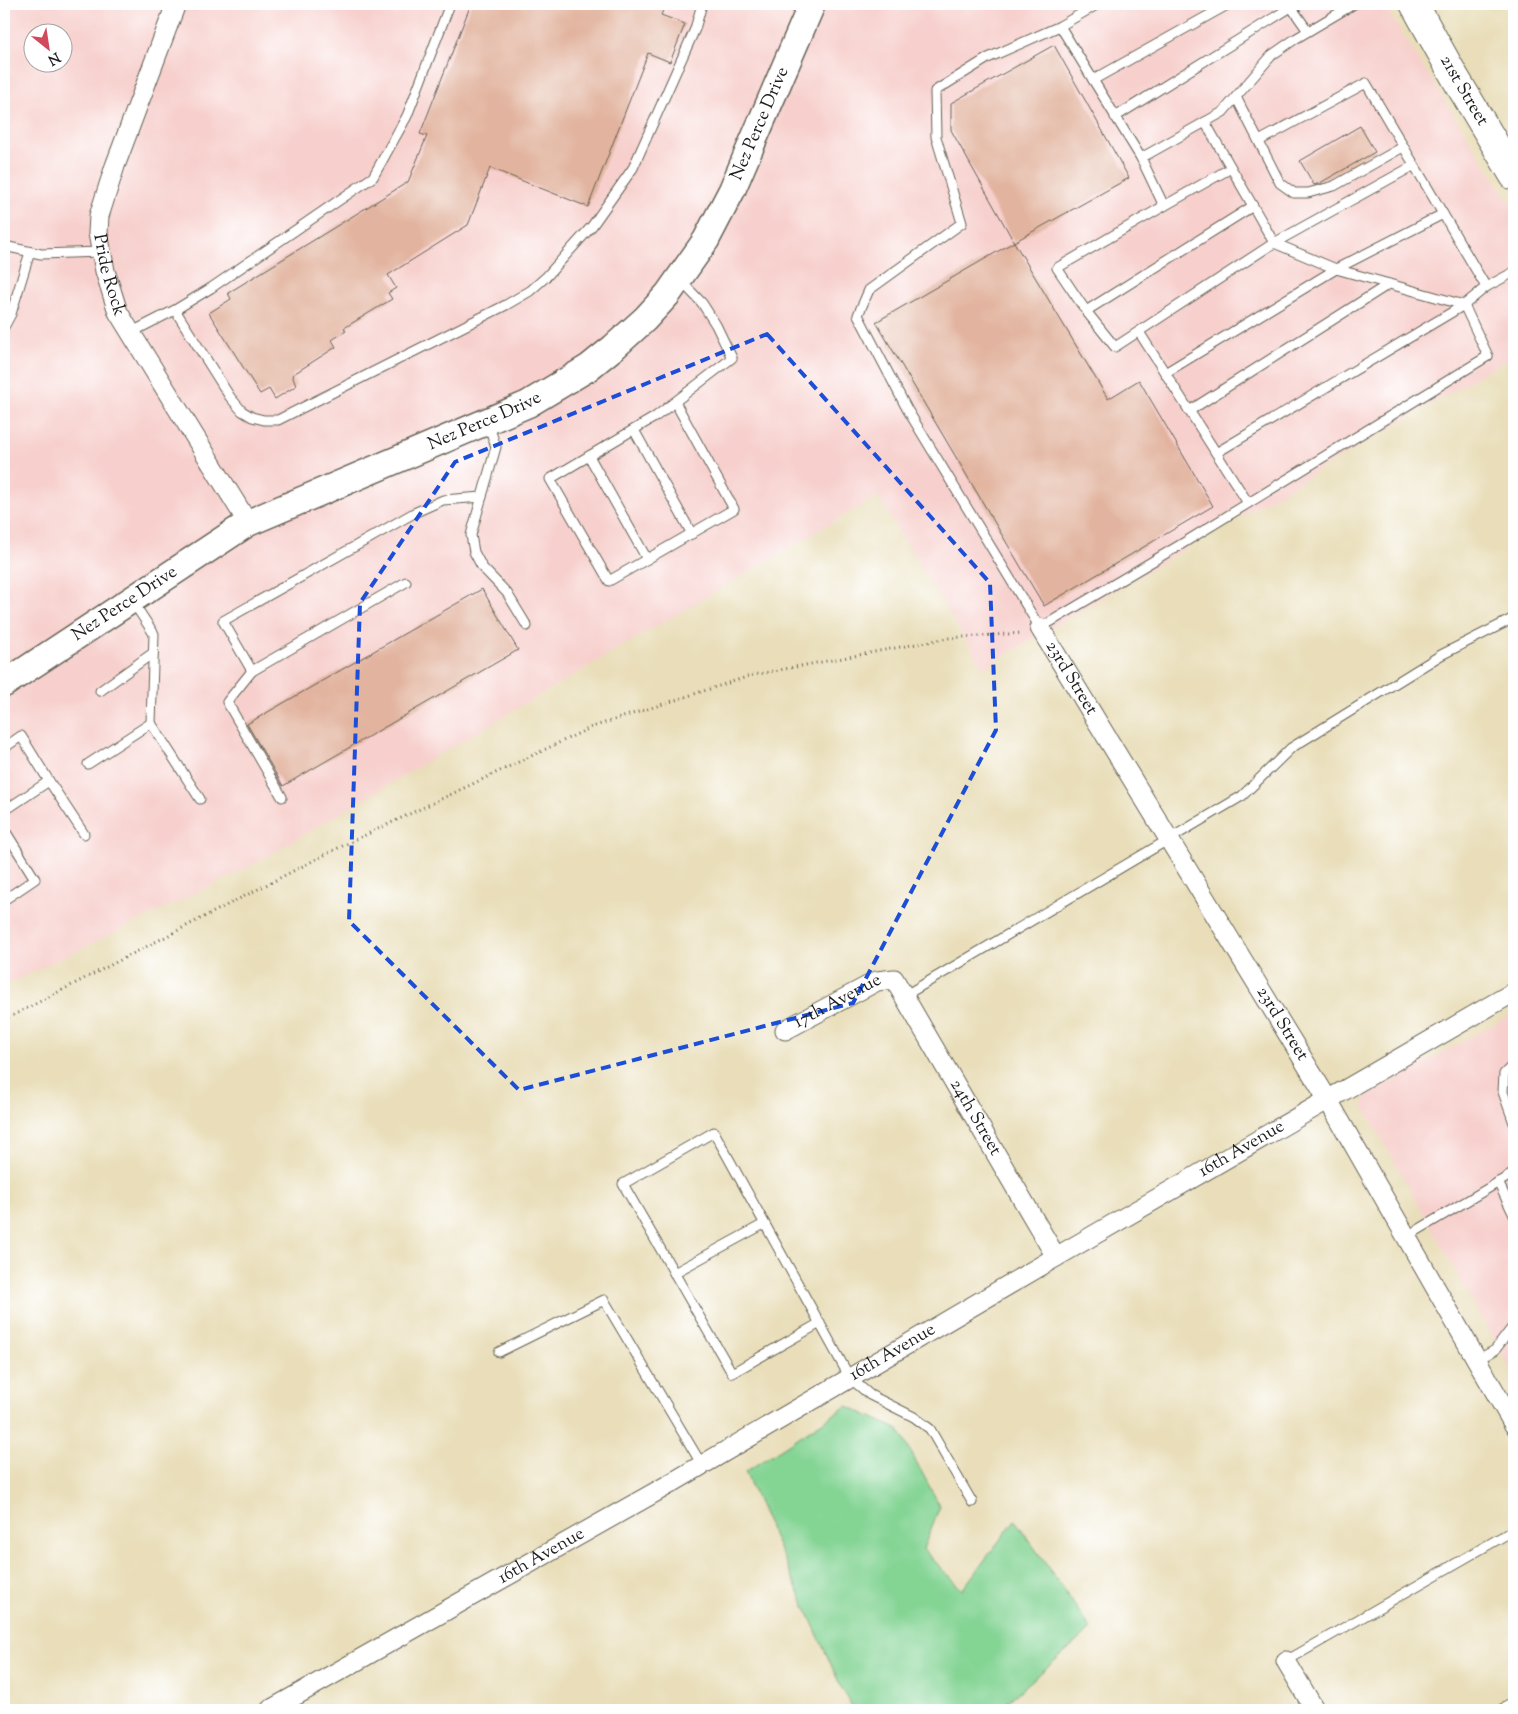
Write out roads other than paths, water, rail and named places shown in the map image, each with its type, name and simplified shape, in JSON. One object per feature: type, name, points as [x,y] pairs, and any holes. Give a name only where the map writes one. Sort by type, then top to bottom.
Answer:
[{"type":"main road","name":"21st Street","points":[[1414,4],[1514,176]]},
{"type":"street","name":"Pride Rock","points":[[176,4],[118,157],[99,216],[98,233],[111,294],[118,312],[248,523]]},
{"type":"street","name":"Nez Perce Drive","points":[[4,684],[248,523],[528,404],[588,368],[646,319],[668,294],[706,240],[732,190],[807,6]]},
{"type":"street","name":"23rd Street","points":[[1040,628],[1328,1100],[1514,1425]]},
{"type":"street","name":"24th Street","points":[[894,979],[1056,1257]]},
{"type":"street","name":"17th Avenue","points":[[785,1030],[877,981],[894,979]]},
{"type":"street","name":"16th Avenue","points":[[270,1710],[702,1465],[1056,1257],[1514,992]]},
{"type":"street","points":[[1286,1661],[1315,1710]]},
{"type":"street","points":[[1509,1710],[1514,1707]]},
{"type":"lane","points":[[130,333],[175,310],[211,288],[373,178],[407,116],[450,4]]},
{"type":"lane","points":[[175,310],[230,397],[242,411],[252,417],[264,420],[278,420],[530,291],[547,276],[592,226],[633,168],[695,29],[702,4]]},
{"type":"lane","points":[[1098,4],[1060,26],[988,58],[935,91],[936,138],[962,223],[869,290],[858,315],[907,409],[1040,628],[1248,504],[1488,356],[1464,305],[1336,269],[1274,243],[1206,122]]},
{"type":"lane","points":[[1093,80],[1229,4]]},
{"type":"lane","points":[[1141,158],[1223,112],[1272,56],[1308,31],[1354,4]]},
{"type":"lane","points":[[1115,116],[1290,5],[1308,31]]},
{"type":"lane","points":[[1060,26],[1141,158],[1164,206]]},
{"type":"lane","points":[[1259,141],[1366,83],[1413,166],[1486,287]]},
{"type":"lane","points":[[1236,97],[1280,183],[1294,192],[1308,193],[1334,186],[1403,147]]},
{"type":"lane","points":[[1231,168],[1057,268],[1086,311],[1116,347],[1274,243],[1413,166]]},
{"type":"lane","points":[[1086,311],[1253,206]]},
{"type":"lane","points":[[1165,373],[1336,269],[1443,214]]},
{"type":"lane","points":[[4,246],[41,254],[101,252]]},
{"type":"lane","points":[[4,327],[11,314],[30,252]]},
{"type":"lane","points":[[1216,453],[1464,305],[1486,287],[1514,272]]},
{"type":"lane","points":[[675,402],[734,509],[609,581],[550,479],[655,417],[732,358],[716,325],[702,303],[679,279]]},
{"type":"lane","points":[[1189,410],[1389,284]]},
{"type":"lane","points":[[1139,332],[1248,504]]},
{"type":"lane","points":[[488,420],[496,448],[471,535],[474,552],[482,566],[507,593],[527,626]]},
{"type":"lane","points":[[634,430],[692,534]]},
{"type":"lane","points":[[589,456],[647,559]]},
{"type":"lane","points":[[252,670],[223,621],[414,513],[443,500],[482,497]]},
{"type":"lane","points":[[282,797],[227,702],[252,670],[406,582]]},
{"type":"lane","points":[[132,599],[154,634],[152,722],[200,799]]},
{"type":"lane","points":[[904,996],[1242,796],[1291,748],[1441,655],[1514,618]]},
{"type":"lane","points":[[100,691],[153,653]]},
{"type":"lane","points":[[88,764],[152,722]]},
{"type":"lane","points":[[4,748],[21,736],[84,834]]},
{"type":"lane","points":[[4,811],[49,781]]},
{"type":"lane","points":[[4,829],[35,879],[4,900]]},
{"type":"lane","points":[[1514,1064],[1504,1074],[1503,1092],[1514,1123]]},
{"type":"lane","points":[[820,1323],[732,1373],[623,1184],[714,1132],[764,1224],[820,1323],[850,1378],[870,1395],[914,1417],[930,1429],[972,1502]]},
{"type":"lane","points":[[1406,1237],[1514,1173]]},
{"type":"lane","points":[[1498,1182],[1514,1215]]},
{"type":"lane","points":[[674,1273],[764,1224]]},
{"type":"lane","points":[[500,1352],[604,1300],[702,1465]]},
{"type":"lane","points":[[1477,1360],[1495,1350],[1514,1325]]},
{"type":"lane","points":[[1286,1661],[1514,1530]]}]
